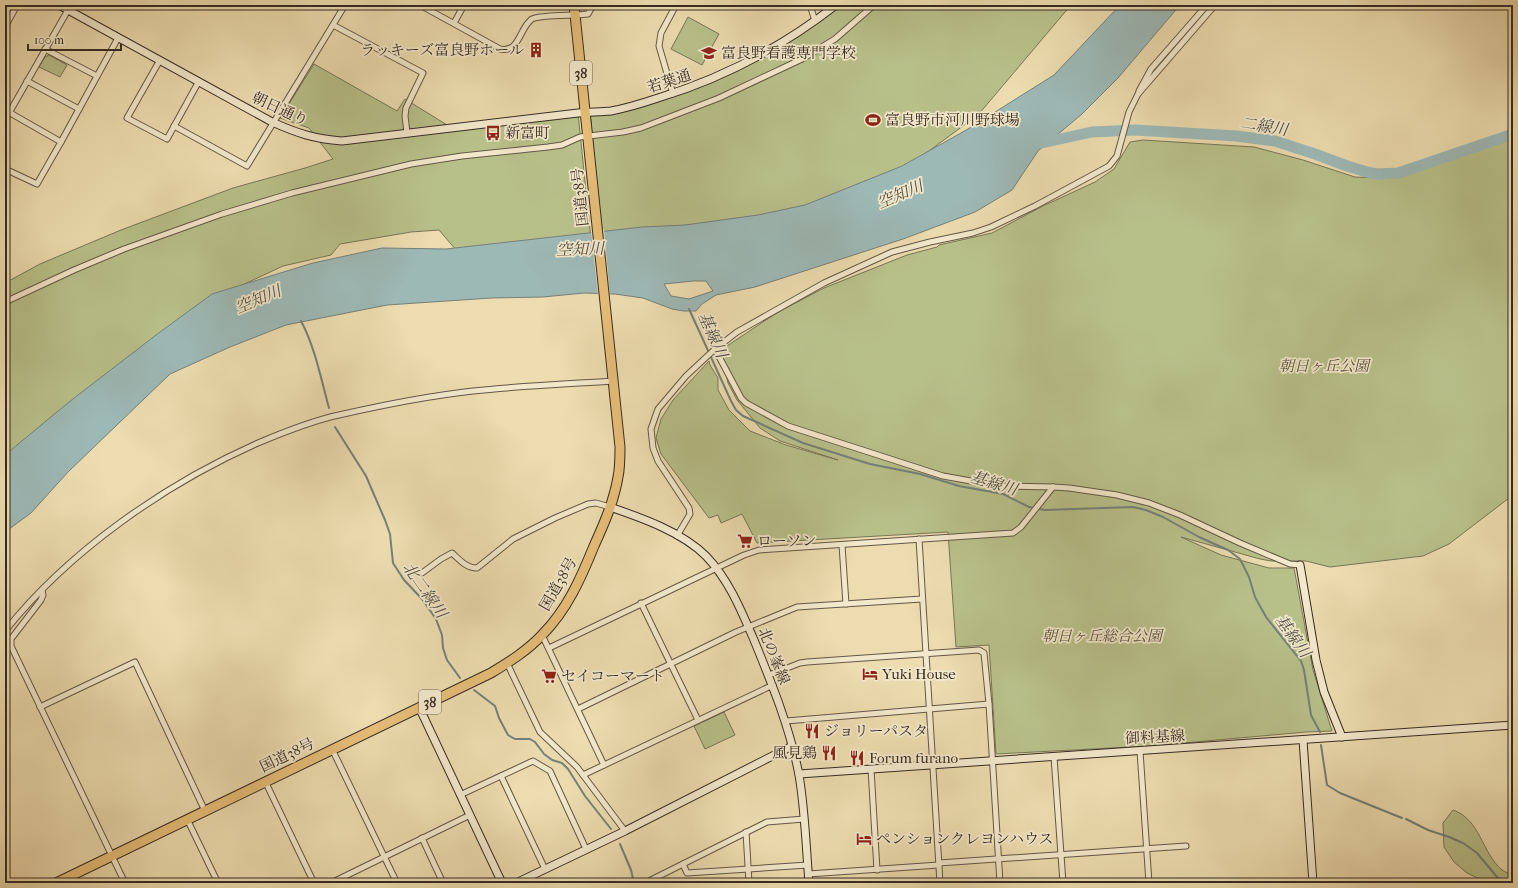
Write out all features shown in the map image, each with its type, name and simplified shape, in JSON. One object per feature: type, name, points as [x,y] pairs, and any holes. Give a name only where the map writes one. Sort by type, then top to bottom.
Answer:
[{"type":"highway","name":"国道38号","points":[[56,883],[491,673],[523,652],[542,635],[555,620],[575,590],[598,539],[610,507],[618,477],[620,461],[619,429],[574,5]]},
{"type":"street","points":[[5,27],[17,5]]},
{"type":"street","name":"朝日通り","points":[[59,5],[272,122],[300,134],[324,140],[342,141],[585,113]]},
{"type":"street","points":[[174,126],[247,166],[272,122],[345,5]]},
{"type":"street","points":[[420,5],[504,50],[515,45],[526,25],[532,19],[540,17],[576,16],[588,14],[593,5]]},
{"type":"street","points":[[454,23],[464,5]]},
{"type":"street","points":[[673,94],[659,46],[661,32],[676,5]]},
{"type":"street","points":[[810,5],[816,21]]},
{"type":"street","name":"若葉通","points":[[585,113],[611,111],[673,94],[712,80],[777,46],[816,21],[836,5]]},
{"type":"street","points":[[5,302],[124,249],[222,214],[292,193],[411,164],[462,156],[562,145],[580,137],[588,138],[641,128],[719,98],[802,59],[835,39],[874,5]]},
{"type":"street","points":[[1138,94],[1143,81],[1151,69],[1207,5]]},
{"type":"street","points":[[677,536],[690,514],[689,508],[658,461],[653,448],[651,429],[658,408],[686,376],[715,349],[737,332],[844,273],[892,252],[973,233],[991,227],[1035,206],[1109,166],[1117,156],[1133,102],[1138,94],[1215,5]]},
{"type":"street","points":[[5,120],[7,111],[27,81],[68,10]]},
{"type":"street","points":[[332,25],[423,73],[406,108],[405,116],[407,133]]},
{"type":"street","points":[[5,168],[37,184],[118,38]]},
{"type":"street","points":[[46,49],[97,76]]},
{"type":"street","points":[[160,60],[127,118],[166,139],[199,81]]},
{"type":"street","points":[[27,81],[79,109]]},
{"type":"street","points":[[7,111],[61,142]]},
{"type":"street","points":[[715,349],[741,398],[746,403],[788,426],[943,476],[999,486],[1053,487],[1117,495],[1149,503],[1180,515],[1290,564],[1300,565],[1316,660],[1324,692],[1342,737]]},
{"type":"street","points":[[5,631],[42,590],[91,546],[141,508],[198,472],[285,432],[338,415],[437,396],[473,391],[613,381]]},
{"type":"street","points":[[549,648],[716,568],[759,550],[1013,533],[1021,527],[1053,487]]},
{"type":"street","points":[[422,573],[441,558],[452,553],[465,565],[471,568],[477,568],[513,539],[555,518],[588,504],[596,503],[610,507]]},
{"type":"street","name":"北の峯線","points":[[610,507],[654,524],[677,536],[698,550],[716,568],[728,586],[749,628],[786,721],[799,774],[809,883]]},
{"type":"street","points":[[919,539],[934,765],[940,883]]},
{"type":"street","points":[[842,545],[846,604]]},
{"type":"street","points":[[42,590],[43,595],[41,600],[12,639],[11,643],[40,707],[125,883]]},
{"type":"street","points":[[578,709],[671,664],[796,607],[922,599]]},
{"type":"street","points":[[641,603],[698,720]]},
{"type":"street","points":[[542,635],[604,765]]},
{"type":"street","points":[[768,675],[807,662],[978,650],[984,653],[989,704],[1000,883]]},
{"type":"street","points":[[40,707],[135,662],[205,811]]},
{"type":"street","points":[[507,663],[540,732],[578,767],[582,775],[625,831]]},
{"type":"street","points":[[582,775],[772,684]]},
{"type":"street","points":[[786,721],[989,704]]},
{"type":"street","points":[[419,707],[502,883]]},
{"type":"street","name":"御料基線","points":[[799,774],[1513,725]]},
{"type":"street","points":[[1303,740],[1313,883]]},
{"type":"street","points":[[516,883],[625,831],[792,746]]},
{"type":"street","points":[[332,749],[397,883]]},
{"type":"street","points":[[1140,751],[1149,883]]},
{"type":"street","points":[[1054,757],[1063,883]]},
{"type":"street","points":[[460,795],[534,761],[550,771],[586,849]]},
{"type":"street","points":[[871,769],[877,870]]},
{"type":"street","points":[[500,776],[545,869]]},
{"type":"street","points":[[265,781],[314,883]]},
{"type":"street","points":[[331,883],[470,815]]},
{"type":"street","points":[[645,883],[767,822],[804,818]]},
{"type":"street","points":[[187,819],[218,883]]},
{"type":"street","points":[[746,832],[749,883]]},
{"type":"street","points":[[422,838],[443,883]]},
{"type":"street","points":[[808,874],[1186,846]]},
{"type":"street","points":[[683,864],[687,873],[808,865]]},
{"type":"green space","points":[[836,5],[1071,5],[978,115],[903,170],[782,217],[602,238],[590,112],[611,111],[735,69]]},
{"type":"green space","points":[[688,17],[719,34],[702,65],[671,49]]},
{"type":"green space","points":[[49,55],[67,65],[60,77],[39,67],[45,57]]},
{"type":"green space","points":[[314,64],[397,111],[405,99],[452,128],[578,113],[591,240],[457,251],[439,230],[411,232],[340,244],[331,255],[283,266],[223,294],[5,459],[5,283],[40,264],[121,230],[233,188],[333,159],[309,128],[280,118]]},
{"type":"green space","name":"朝日ヶ丘公園","points":[[1513,139],[1513,495],[1449,544],[1423,556],[1330,567],[1306,561],[1271,561],[1260,559],[1181,537],[1221,555],[1269,568],[1294,568],[1313,670],[1332,731],[1150,746],[996,754],[989,645],[956,647],[948,532],[757,543],[742,514],[721,523],[718,515],[709,518],[661,454],[656,438],[661,419],[673,400],[709,361],[718,378],[718,390],[729,410],[750,431],[786,445],[838,460],[780,441],[760,428],[737,400],[728,383],[721,350],[778,312],[824,288],[907,255],[937,247],[939,245],[992,233],[1043,206],[1095,182],[1114,169],[1130,142],[1143,140],[1254,147],[1303,160],[1355,177],[1383,178],[1402,175]]},
{"type":"green space","points":[[724,712],[735,735],[705,749],[694,726]]},
{"type":"green space","points":[[1453,810],[1462,814],[1475,828],[1495,863],[1502,870],[1513,875],[1513,883],[1488,883],[1467,873],[1454,862],[1444,847],[1443,823]]},
{"type":"water","name":"空知川","points":[[1120,5],[1180,5],[1118,78],[1082,114],[1038,151],[1012,190],[975,212],[903,239],[755,287],[716,295],[702,304],[696,311],[672,309],[643,298],[615,294],[584,293],[543,297],[491,298],[387,305],[286,325],[230,347],[170,374],[68,472],[31,513],[5,532],[5,455],[69,402],[212,294],[313,263],[382,248],[446,249],[642,227],[685,225],[758,215],[805,205],[902,166],[968,129],[1054,75]],"holes":[[[706,281],[713,291],[689,299],[671,296],[664,284]]]},
{"type":"pier","points":[[604,229],[610,296],[598,295],[591,231]]},
{"type":"waterway","name":"二線川","points":[[1037,144],[1092,132],[1135,130],[1236,136],[1275,141],[1347,166],[1377,174],[1398,173],[1513,134]]},
{"type":"waterway","name":"基線川","points":[[689,309],[736,410],[743,416],[803,443],[870,464],[920,474],[959,486],[1003,494],[1029,507],[1045,510],[1133,507],[1146,510],[1228,550],[1240,559],[1249,577],[1255,597],[1266,617],[1301,661],[1304,670],[1311,715],[1320,732]]},
{"type":"waterway","name":"北二線川","points":[[301,321],[314,352],[329,408]]},
{"type":"waterway","name":"北二線川","points":[[335,427],[366,476],[385,520],[390,534],[393,563],[404,580],[422,599],[436,619],[442,635],[443,648],[447,660],[460,678]]},
{"type":"waterway","name":"北二線川","points":[[474,690],[495,706],[499,718],[508,735],[515,739],[530,739],[535,742],[544,754],[552,760],[562,763],[568,769],[585,796],[611,829]]},
{"type":"waterway","name":"基線川","points":[[1321,745],[1327,785],[1340,793],[1402,818]]},
{"type":"waterway","name":"基線川","points":[[1406,819],[1428,830],[1463,843],[1477,853],[1502,883]]},
{"type":"waterway","name":"北二線川","points":[[620,844],[631,870],[634,883]]},
{"type":"place","name":"ラッキーズ富良野ホール","points":[[536,50]]},
{"type":"place","name":"富良野看護専門学校","points":[[709,53]]},
{"type":"place","name":"富良野市河川野球場","points":[[873,120]]},
{"type":"place","name":"新富町","points":[[493,133]]},
{"type":"place","name":"ローソン","points":[[745,541]]},
{"type":"place","name":"Yuki House","points":[[870,674]]},
{"type":"place","name":"セイコーマート","points":[[549,676]]},
{"type":"place","name":"ジョリーパスタ","points":[[812,731]]},
{"type":"place","name":"風見鶏","points":[[829,753]]},
{"type":"place","name":"Forum furano","points":[[857,758]]},
{"type":"place","name":"ペンションクレヨンハウス","points":[[864,839]]},
{"type":"park label","name":"朝日ヶ丘総合公園","points":[[1102,636]]}]
